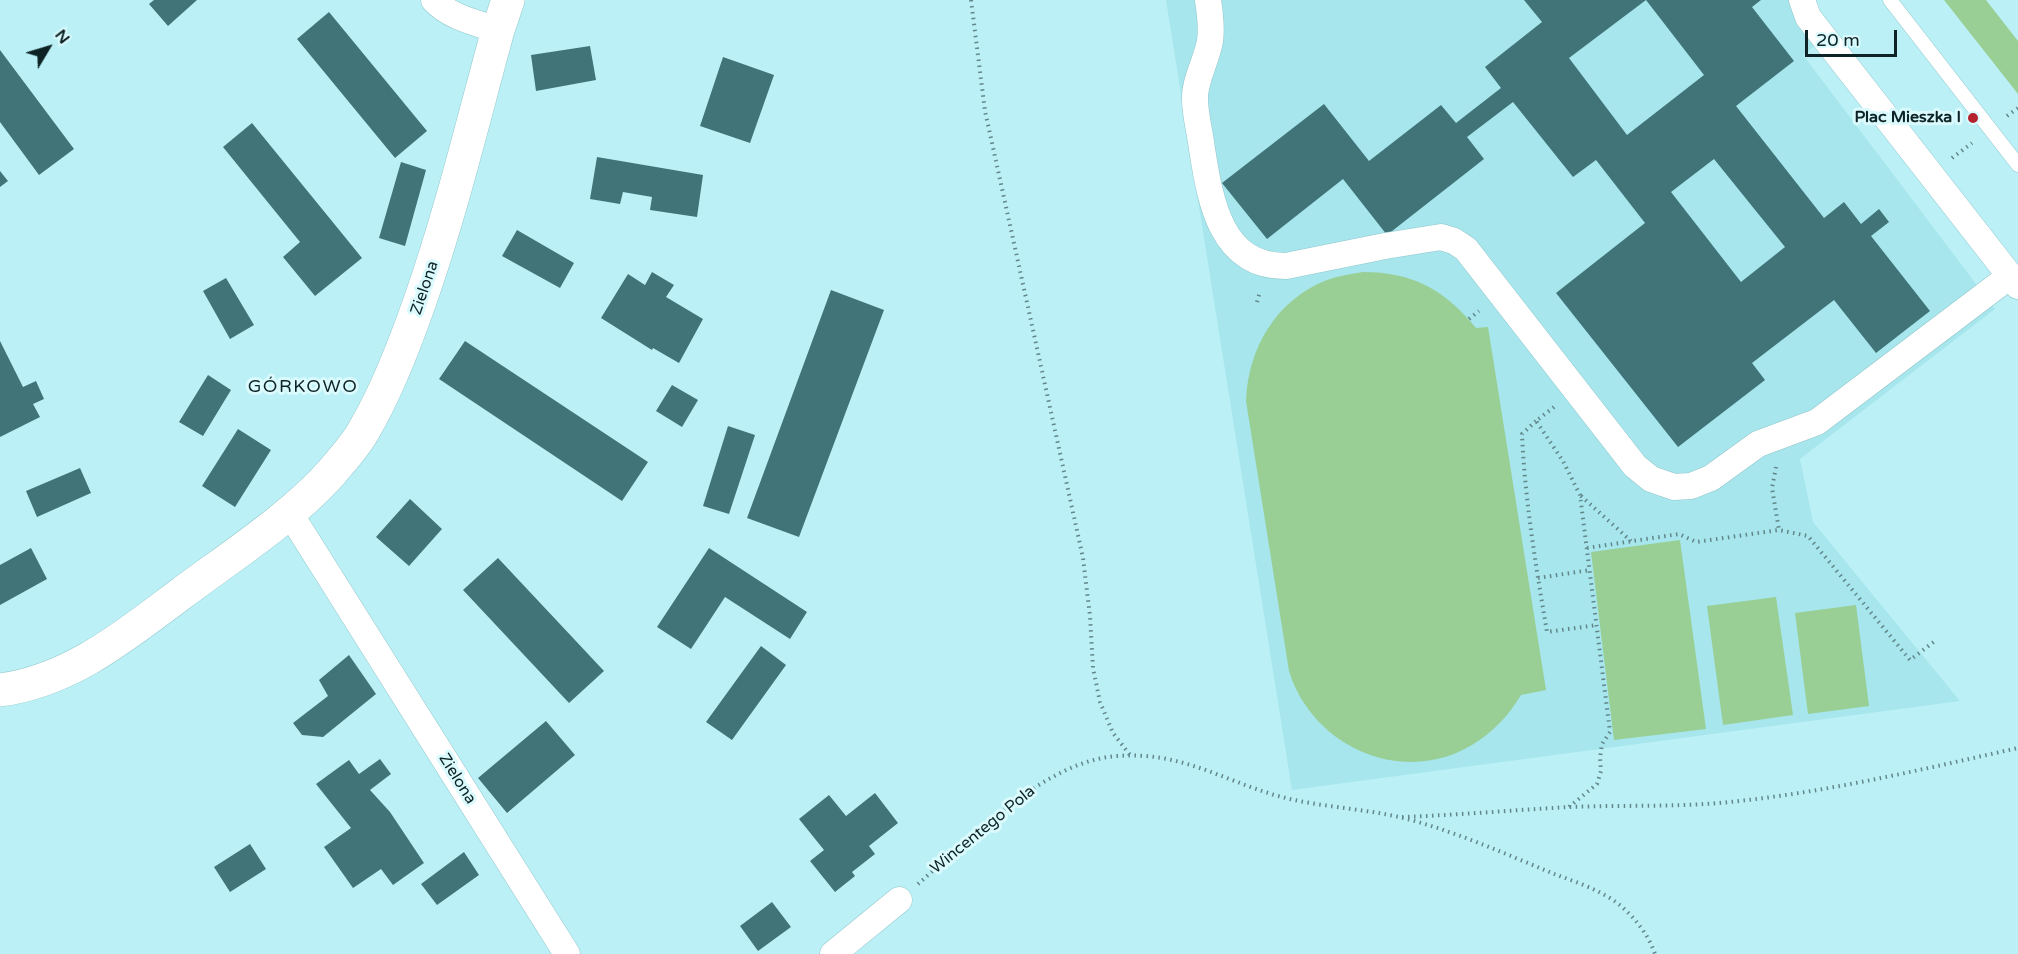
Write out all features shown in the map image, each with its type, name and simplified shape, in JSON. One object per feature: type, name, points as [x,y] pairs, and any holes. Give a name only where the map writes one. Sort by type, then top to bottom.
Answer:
[{"type":"street","points":[[434,0],[440,6],[468,21],[498,30]]},
{"type":"street","name":"Zielona","points":[[0,690],[30,684],[55,675],[83,662],[118,641],[289,512],[329,475],[364,431],[404,348],[440,246],[508,0]]},
{"type":"street","points":[[1209,0],[1210,40],[1194,96],[1209,194],[1220,225],[1238,248],[1260,263],[1286,266],[1441,237],[1454,242],[1466,249],[1635,466],[1651,479],[1674,487],[1691,486],[1711,478],[1758,444],[1817,422],[2014,281],[1808,17],[1802,0]]},
{"type":"street","name":"Zielona","points":[[289,512],[567,954]]},
{"type":"street","points":[[833,954],[899,900]]},
{"type":"lane","points":[[1890,0],[2018,165]]},
{"type":"path","points":[[971,0],[985,111],[1083,558],[1093,668],[1100,702],[1113,733],[1130,756]]},
{"type":"path","points":[[1557,405],[1522,434],[1538,578],[1547,632],[1597,625]]},
{"type":"path","points":[[1536,421],[1563,461],[1580,495],[1610,732],[1602,744],[1601,771],[1597,784],[1568,807]]},
{"type":"path","points":[[1779,530],[1772,488],[1784,434]]},
{"type":"path","points":[[1580,495],[1631,541]]},
{"type":"path","points":[[1587,548],[1679,534],[1696,542],[1779,530],[1808,536],[1910,660],[1935,640]]},
{"type":"path","points":[[1538,578],[1590,570]]},
{"type":"path","points":[[1399,818],[1568,807],[1720,803],[1845,784],[2018,748]]},
{"type":"path","name":"Wincentego Pola","points":[[899,900],[1044,780],[1079,764],[1116,756],[1159,758],[1191,764],[1278,796],[1329,808],[1399,818]]},
{"type":"path","points":[[1399,818],[1483,844],[1598,891],[1620,905],[1636,921],[1655,954]]},
{"type":"shaded area","points":[[1166,0],[1789,0],[1821,41],[1803,55],[1995,309],[1800,459],[1813,522],[1960,701],[1292,790]]},
{"type":"green space","points":[[1944,0],[1986,0],[2018,41],[2018,94]]},
{"type":"green space","points":[[1363,272],[1397,275],[1427,286],[1452,303],[1476,328],[1488,327],[1546,690],[1521,695],[1493,730],[1481,739],[1454,754],[1425,761],[1396,761],[1368,754],[1342,741],[1320,723],[1302,699],[1289,671],[1246,401],[1252,363],[1268,328],[1279,313],[1309,289],[1327,280]]},
{"type":"green space","points":[[1680,540],[1706,729],[1614,740],[1591,552]]},
{"type":"green space","points":[[1776,597],[1793,715],[1723,725],[1707,606]]},
{"type":"green space","points":[[1856,605],[1869,706],[1808,714],[1795,613]]},
{"type":"building","points":[[154,0],[197,0],[168,26],[149,4]]},
{"type":"building","points":[[1524,0],[1646,0],[1761,0],[1752,7],[1794,61],[1736,106],[1824,218],[1844,202],[1861,224],[1879,209],[1889,222],[1871,236],[1930,311],[1876,353],[1834,300],[1752,363],[1765,380],[1678,447],[1556,293],[1645,223],[1596,160],[1573,177],[1513,102],[1467,137],[1484,159],[1387,235],[1343,179],[1267,239],[1222,183],[1324,104],[1369,161],[1441,105],[1456,123],[1501,88],[1485,67],[1542,22]],"holes":[[[1646,0],[1704,75],[1627,135],[1569,58]],[[1714,159],[1785,247],[1741,282],[1671,192]]]},
{"type":"building","points":[[329,12],[427,131],[395,158],[297,39]]},
{"type":"building","points":[[590,46],[596,80],[536,91],[531,55]]},
{"type":"building","points":[[0,50],[74,149],[39,175],[0,122]]},
{"type":"building","points":[[723,57],[774,75],[750,143],[700,126]]},
{"type":"building","points":[[252,123],[362,258],[315,296],[283,257],[300,242],[223,147]]},
{"type":"building","points":[[597,157],[703,175],[697,217],[650,210],[652,197],[623,192],[620,204],[590,199]]},
{"type":"building","points":[[401,162],[426,170],[405,246],[379,238]]},
{"type":"building","points":[[0,171],[8,181],[0,187]]},
{"type":"building","points":[[517,230],[574,263],[560,288],[502,256]]},
{"type":"building","points":[[652,272],[674,285],[666,297],[703,319],[679,363],[653,348],[652,350],[601,318],[628,274],[645,285]]},
{"type":"building","points":[[226,278],[254,325],[230,339],[203,291]]},
{"type":"building","points":[[831,290],[884,310],[799,537],[747,518]]},
{"type":"building","points":[[0,341],[23,387],[36,381],[44,399],[33,404],[40,417],[0,437]]},
{"type":"building","points":[[465,341],[648,462],[622,501],[439,379]]},
{"type":"building","points":[[208,375],[231,390],[203,436],[179,422]]},
{"type":"building","points":[[672,385],[698,400],[682,427],[656,411]]},
{"type":"building","points":[[728,426],[755,435],[729,514],[703,506]]},
{"type":"building","points":[[238,429],[271,450],[235,507],[202,486]]},
{"type":"building","points":[[80,468],[91,493],[37,517],[26,491]]},
{"type":"building","points":[[410,499],[442,529],[409,566],[376,537]]},
{"type":"building","points":[[31,548],[47,579],[0,605],[0,565]]},
{"type":"building","points":[[709,548],[807,612],[790,639],[725,597],[691,649],[657,627]]},
{"type":"building","points":[[498,558],[604,671],[569,703],[463,590]]},
{"type":"building","points":[[761,646],[786,665],[732,740],[706,722]]},
{"type":"building","points":[[349,655],[376,694],[323,737],[302,735],[293,723],[328,696],[319,680]]},
{"type":"building","points":[[546,721],[575,755],[507,813],[478,778]]},
{"type":"building","points":[[380,759],[391,774],[370,790],[390,812],[424,863],[393,885],[381,869],[353,888],[324,847],[351,828],[316,784],[349,760],[359,774]]},
{"type":"building","points":[[875,793],[898,823],[869,846],[875,854],[852,872],[855,876],[835,892],[810,861],[824,850],[799,819],[829,795],[846,816]]},
{"type":"building","points":[[250,844],[266,869],[230,892],[214,867]]},
{"type":"building","points":[[464,852],[479,875],[437,905],[421,884]]},
{"type":"building","points":[[772,902],[791,927],[758,951],[740,926]]},
{"type":"place","name":"Plac Mieszka I","points":[[1973,118]]},
{"type":"district","name":"GÓRKOWO","points":[[303,387]]}]
